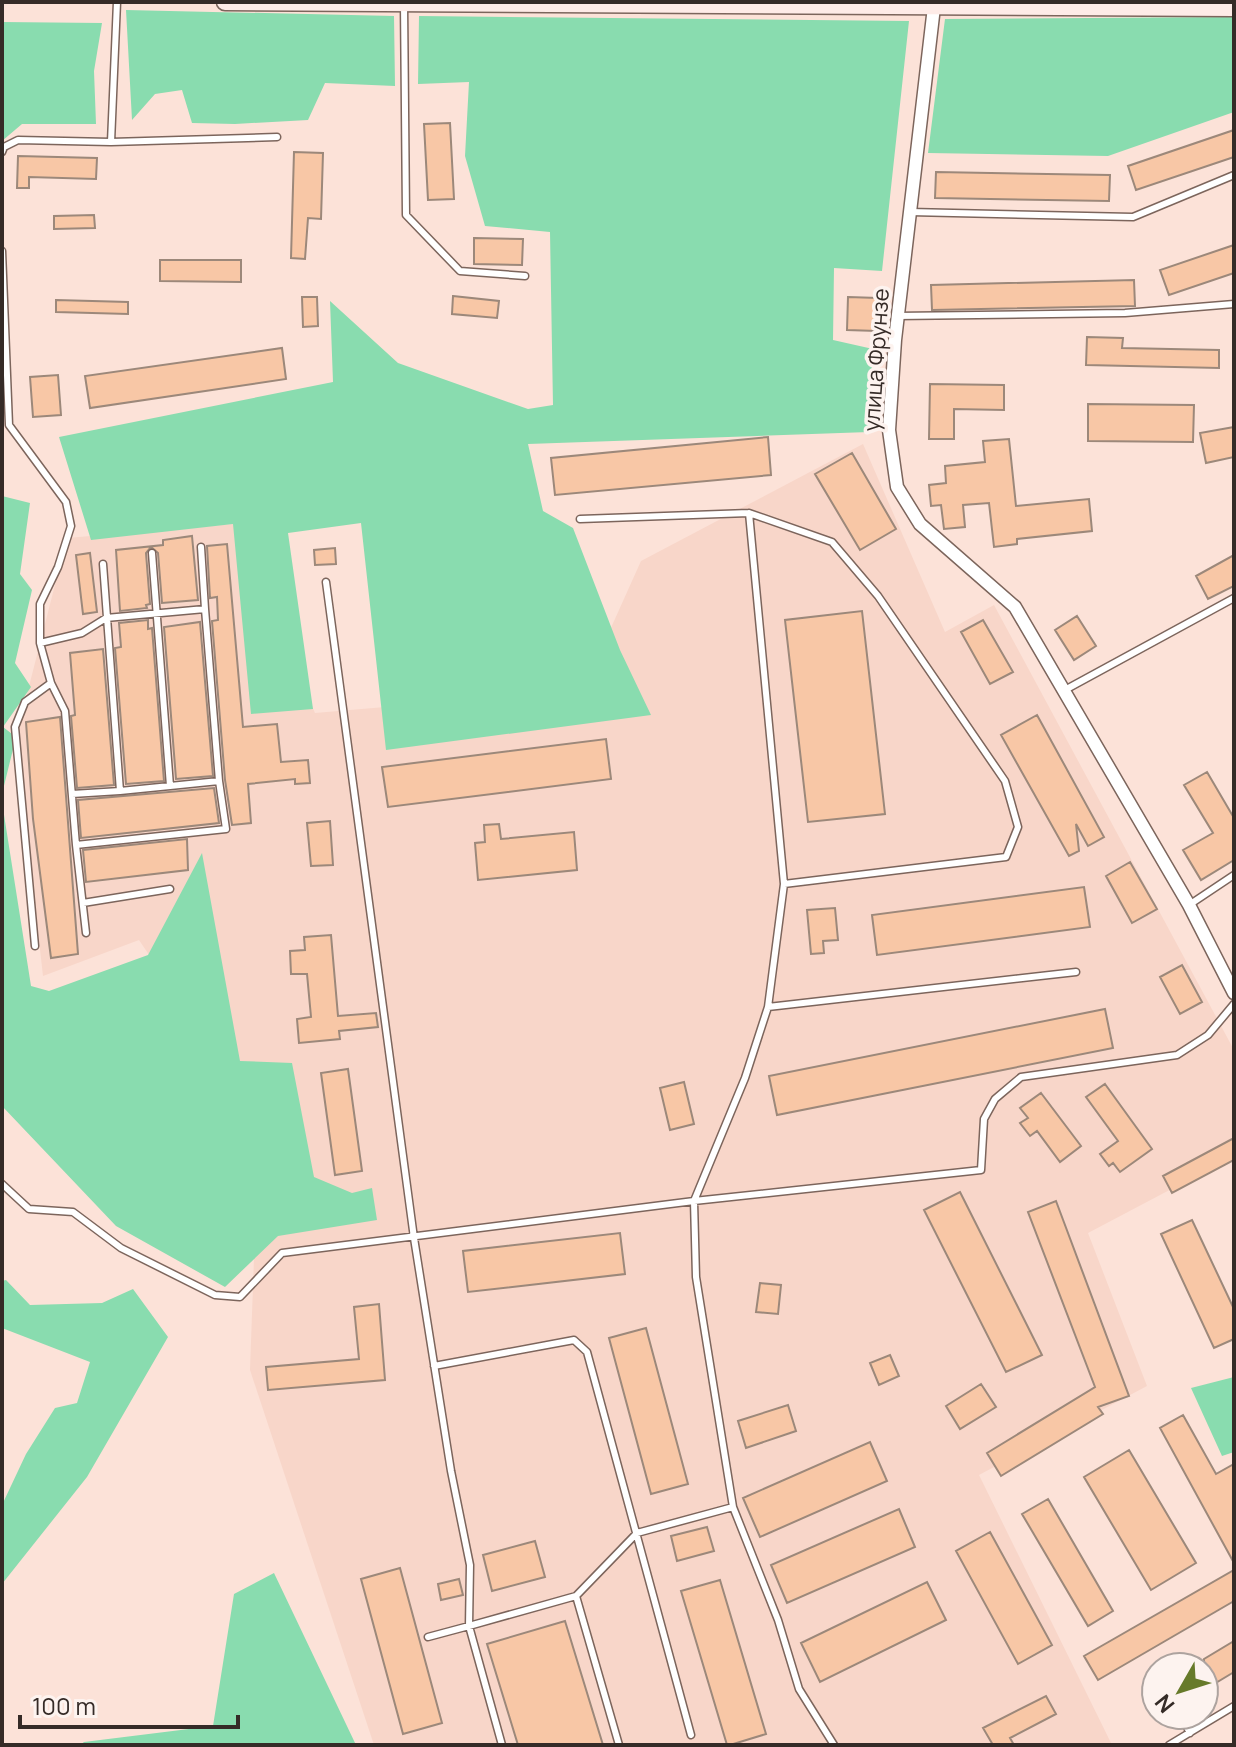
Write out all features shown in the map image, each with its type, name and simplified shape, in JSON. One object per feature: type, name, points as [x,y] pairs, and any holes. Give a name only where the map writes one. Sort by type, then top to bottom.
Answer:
[{"type":"main road","points":[[225,2],[1234,8]]},
{"type":"street","name":"улица Фрунзе","points":[[934,7],[896,316],[889,430],[897,487],[920,524],[1015,607],[1189,905],[1234,993]]},
{"type":"lane","points":[[111,142],[117,2]]},
{"type":"lane","points":[[404,4],[406,215],[460,271],[525,276]]},
{"type":"lane","points":[[2,152],[4,147],[18,140],[111,142],[277,137]]},
{"type":"lane","points":[[909,212],[1133,217],[1234,175]]},
{"type":"lane","points":[[2,251],[9,425],[66,502],[71,526],[58,567],[40,604],[40,643],[51,683],[65,711],[86,933]]},
{"type":"lane","points":[[896,316],[1125,313],[1234,304]]},
{"type":"lane","points":[[580,519],[749,513],[832,542],[878,596],[1005,781],[1018,827],[1006,857],[784,884]]},
{"type":"lane","points":[[749,513],[784,884],[768,1007],[745,1078],[694,1201],[696,1277],[733,1507],[778,1620],[799,1689],[834,1745]]},
{"type":"lane","points":[[76,845],[226,829],[219,781],[201,547]]},
{"type":"lane","points":[[152,553],[170,786]]},
{"type":"lane","points":[[103,564],[120,791]]},
{"type":"lane","points":[[326,582],[414,1238],[451,1471],[470,1565],[469,1626],[502,1745]]},
{"type":"lane","points":[[1063,691],[1234,598]]},
{"type":"lane","points":[[40,643],[82,633],[106,618],[205,609]]},
{"type":"lane","points":[[35,946],[15,727],[25,702],[51,683]]},
{"type":"lane","points":[[72,794],[219,781]]},
{"type":"lane","points":[[1189,905],[1234,875]]},
{"type":"lane","points":[[83,903],[170,889]]},
{"type":"lane","points":[[768,1007],[1076,972]]},
{"type":"lane","points":[[2,1184],[29,1209],[73,1212],[121,1248],[215,1295],[240,1297],[282,1253],[694,1201],[981,1170],[984,1119],[995,1099],[1021,1077],[1177,1055],[1208,1035],[1234,1004]]},
{"type":"lane","points":[[434,1366],[574,1340],[587,1352],[691,1735]]},
{"type":"lane","points":[[428,1637],[576,1596],[637,1533],[733,1507]]},
{"type":"lane","points":[[576,1596],[619,1745]]},
{"type":"lane","points":[[1169,1745],[1234,1706]]},
{"type":"shaded area","points":[[863,444],[945,632],[994,605],[1234,1050],[1234,1156],[1088,1233],[1147,1386],[979,1475],[1112,1745],[374,1745],[250,1370],[259,1118],[139,940],[43,976],[16,737],[67,538],[233,524],[315,713],[583,690],[641,561]]},
{"type":"green space","points":[[126,10],[394,16],[395,86],[325,83],[308,120],[235,124],[192,123],[182,90],[155,94],[132,120]]},
{"type":"green space","points":[[419,16],[909,21],[882,271],[834,268],[833,340],[873,349],[869,432],[528,444],[543,511],[573,528],[620,650],[651,715],[386,750],[361,523],[288,533],[313,709],[251,714],[233,524],[91,540],[59,437],[333,382],[330,301],[398,363],[528,409],[553,405],[550,232],[485,226],[465,156],[469,82],[418,84]]},
{"type":"green space","points":[[1234,17],[1234,112],[1108,156],[928,153],[945,19]]},
{"type":"green space","points":[[2,22],[102,23],[94,71],[96,124],[22,124],[2,141]]},
{"type":"green space","points":[[2,496],[30,503],[20,574],[32,590],[15,663],[31,687],[3,727],[16,737],[2,794]]},
{"type":"green space","points":[[2,802],[31,986],[49,991],[148,955],[202,853],[240,1061],[292,1063],[314,1177],[352,1193],[372,1188],[377,1220],[278,1236],[225,1287],[116,1226],[2,1106]]},
{"type":"green space","points":[[6,1280],[30,1305],[102,1303],[133,1289],[168,1337],[87,1477],[2,1584],[2,1505],[26,1454],[55,1408],[77,1403],[90,1362],[2,1328],[2,1281]]},
{"type":"green space","points":[[1234,1377],[1234,1452],[1222,1456],[1191,1388]]},
{"type":"green space","points":[[274,1573],[356,1745],[80,1745],[84,1742],[213,1726],[234,1594]]},
{"type":"building","points":[[450,123],[454,199],[428,200],[424,124]]},
{"type":"building","points":[[1234,130],[1234,157],[1136,190],[1128,166]]},
{"type":"building","points":[[294,152],[323,153],[321,219],[308,218],[305,259],[291,258]]},
{"type":"building","points":[[18,156],[97,158],[96,179],[29,177],[29,188],[17,188]]},
{"type":"building","points":[[936,172],[1110,175],[1109,201],[935,198]]},
{"type":"building","points":[[94,215],[95,228],[54,229],[54,216]]},
{"type":"building","points":[[474,238],[523,239],[522,265],[474,264]]},
{"type":"building","points":[[1234,245],[1234,273],[1169,295],[1160,270]]},
{"type":"building","points":[[160,260],[241,260],[241,282],[160,281]]},
{"type":"building","points":[[1134,280],[1135,306],[932,310],[931,285]]},
{"type":"building","points":[[453,296],[499,301],[497,318],[452,314]]},
{"type":"building","points":[[302,297],[317,297],[318,326],[303,327]]},
{"type":"building","points":[[848,297],[878,298],[877,331],[847,330]]},
{"type":"building","points":[[56,300],[128,302],[128,314],[56,312]]},
{"type":"building","points":[[1087,337],[1123,338],[1122,348],[1219,350],[1219,368],[1086,365]]},
{"type":"building","points":[[282,348],[286,379],[90,408],[85,376]]},
{"type":"building","points":[[58,375],[61,415],[33,417],[30,377]]},
{"type":"building","points":[[930,384],[1004,385],[1004,410],[954,409],[954,439],[929,439]]},
{"type":"building","points":[[1088,404],[1194,405],[1193,442],[1088,441]]},
{"type":"building","points":[[1234,427],[1234,457],[1206,463],[1200,433]]},
{"type":"building","points":[[768,437],[771,475],[555,495],[551,458]]},
{"type":"building","points":[[1009,439],[1016,506],[1089,499],[1092,531],[1017,539],[1017,544],[994,547],[989,503],[963,505],[965,527],[944,529],[941,505],[931,506],[929,485],[946,483],[945,466],[985,462],[983,441]]},
{"type":"building","points":[[852,453],[896,529],[860,550],[815,474]]},
{"type":"building","points":[[192,536],[198,600],[162,603],[158,553],[151,547],[146,553],[150,604],[146,605],[147,608],[120,611],[116,550],[163,545],[163,540]]},
{"type":"building","points":[[227,544],[243,727],[277,724],[281,762],[308,760],[310,783],[295,784],[295,779],[248,784],[251,823],[232,825],[225,780],[212,621],[218,620],[217,597],[210,598],[207,546]]},
{"type":"building","points":[[335,548],[336,564],[315,565],[314,550]]},
{"type":"building","points":[[90,553],[97,612],[83,614],[76,555]]},
{"type":"building","points":[[1234,555],[1234,586],[1208,599],[1196,576]]},
{"type":"building","points":[[862,611],[885,814],[808,822],[785,620]]},
{"type":"building","points":[[1077,616],[1096,646],[1074,660],[1055,630]]},
{"type":"building","points":[[148,620],[148,629],[152,628],[164,781],[126,784],[115,648],[121,647],[119,623]]},
{"type":"building","points":[[983,620],[1013,672],[990,684],[961,632]]},
{"type":"building","points":[[200,622],[213,776],[176,779],[164,627]]},
{"type":"building","points":[[103,649],[114,785],[77,788],[70,653]]},
{"type":"building","points":[[1037,715],[1104,837],[1088,846],[1076,824],[1079,851],[1069,856],[1001,735]]},
{"type":"building","points":[[60,717],[78,954],[51,958],[33,819],[26,722]]},
{"type":"building","points":[[606,739],[611,779],[388,807],[382,767]]},
{"type":"building","points":[[1207,772],[1234,818],[1234,860],[1201,880],[1183,850],[1213,833],[1184,785]]},
{"type":"building","points":[[214,788],[219,823],[81,838],[78,800]]},
{"type":"building","points":[[330,821],[333,865],[311,866],[307,823]]},
{"type":"building","points":[[499,824],[501,839],[574,832],[577,870],[478,880],[475,843],[485,842],[484,825]]},
{"type":"building","points":[[187,839],[188,870],[86,882],[83,850]]},
{"type":"building","points":[[1130,862],[1157,909],[1132,923],[1106,876]]},
{"type":"building","points":[[1084,887],[1090,927],[877,955],[872,915]]},
{"type":"building","points":[[835,908],[838,940],[823,941],[824,953],[811,954],[807,910]]},
{"type":"building","points":[[331,935],[338,1016],[376,1013],[378,1027],[339,1031],[340,1039],[299,1043],[297,1019],[311,1017],[307,974],[291,974],[290,951],[305,950],[304,937]]},
{"type":"building","points":[[1182,965],[1202,1002],[1180,1014],[1160,977]]},
{"type":"building","points":[[1105,1009],[1113,1048],[777,1115],[769,1076]]},
{"type":"building","points":[[348,1069],[362,1171],[335,1175],[321,1073]]},
{"type":"building","points":[[684,1082],[694,1124],[670,1130],[660,1088]]},
{"type":"building","points":[[1105,1084],[1152,1149],[1120,1172],[1113,1163],[1109,1166],[1100,1154],[1118,1141],[1086,1097]]},
{"type":"building","points":[[1041,1093],[1081,1146],[1060,1162],[1037,1131],[1030,1136],[1020,1123],[1028,1118],[1020,1108]]},
{"type":"building","points":[[1234,1138],[1234,1160],[1172,1193],[1163,1176]]},
{"type":"building","points":[[960,1192],[1042,1355],[1006,1372],[924,1210]]},
{"type":"building","points":[[1056,1201],[1129,1396],[1098,1407],[1103,1414],[1001,1476],[987,1453],[1095,1387],[1028,1212]]},
{"type":"building","points":[[1192,1220],[1234,1309],[1234,1339],[1214,1348],[1161,1234]]},
{"type":"building","points":[[620,1233],[625,1274],[468,1292],[463,1251]]},
{"type":"building","points":[[760,1283],[781,1285],[778,1314],[756,1312]]},
{"type":"building","points":[[379,1304],[385,1380],[268,1390],[266,1367],[359,1359],[354,1307]]},
{"type":"building","points":[[646,1328],[688,1484],[651,1494],[609,1338]]},
{"type":"building","points":[[890,1355],[899,1376],[879,1385],[870,1363]]},
{"type":"building","points":[[981,1384],[996,1407],[960,1429],[946,1406]]},
{"type":"building","points":[[788,1405],[796,1431],[746,1448],[738,1421]]},
{"type":"building","points":[[1183,1415],[1216,1474],[1234,1464],[1234,1563],[1160,1428]]},
{"type":"building","points":[[870,1442],[887,1481],[760,1537],[743,1498]]},
{"type":"building","points":[[1129,1450],[1196,1563],[1151,1590],[1084,1477]]},
{"type":"building","points":[[1048,1499],[1113,1611],[1088,1626],[1022,1514]]},
{"type":"building","points":[[899,1509],[915,1547],[787,1603],[771,1565]]},
{"type":"building","points":[[707,1527],[714,1551],[677,1561],[671,1536]]},
{"type":"building","points":[[990,1532],[1052,1645],[1018,1664],[956,1551]]},
{"type":"building","points":[[535,1541],[545,1577],[492,1591],[483,1555]]},
{"type":"building","points":[[400,1568],[442,1723],[403,1734],[361,1579]]},
{"type":"building","points":[[1234,1570],[1234,1601],[1148,1651],[1140,1651],[1140,1656],[1098,1680],[1084,1656]]},
{"type":"building","points":[[459,1579],[463,1595],[441,1600],[438,1584]]},
{"type":"building","points":[[720,1580],[766,1734],[730,1745],[727,1745],[681,1591]]},
{"type":"building","points":[[927,1582],[946,1620],[820,1682],[801,1643]]},
{"type":"building","points":[[565,1621],[603,1745],[518,1745],[487,1644]]},
{"type":"building","points":[[1234,1641],[1234,1672],[1220,1680],[1220,1651],[1217,1651]]},
{"type":"building","points":[[1046,1696],[1056,1714],[1010,1738],[1014,1745],[993,1745],[983,1728]]}]
